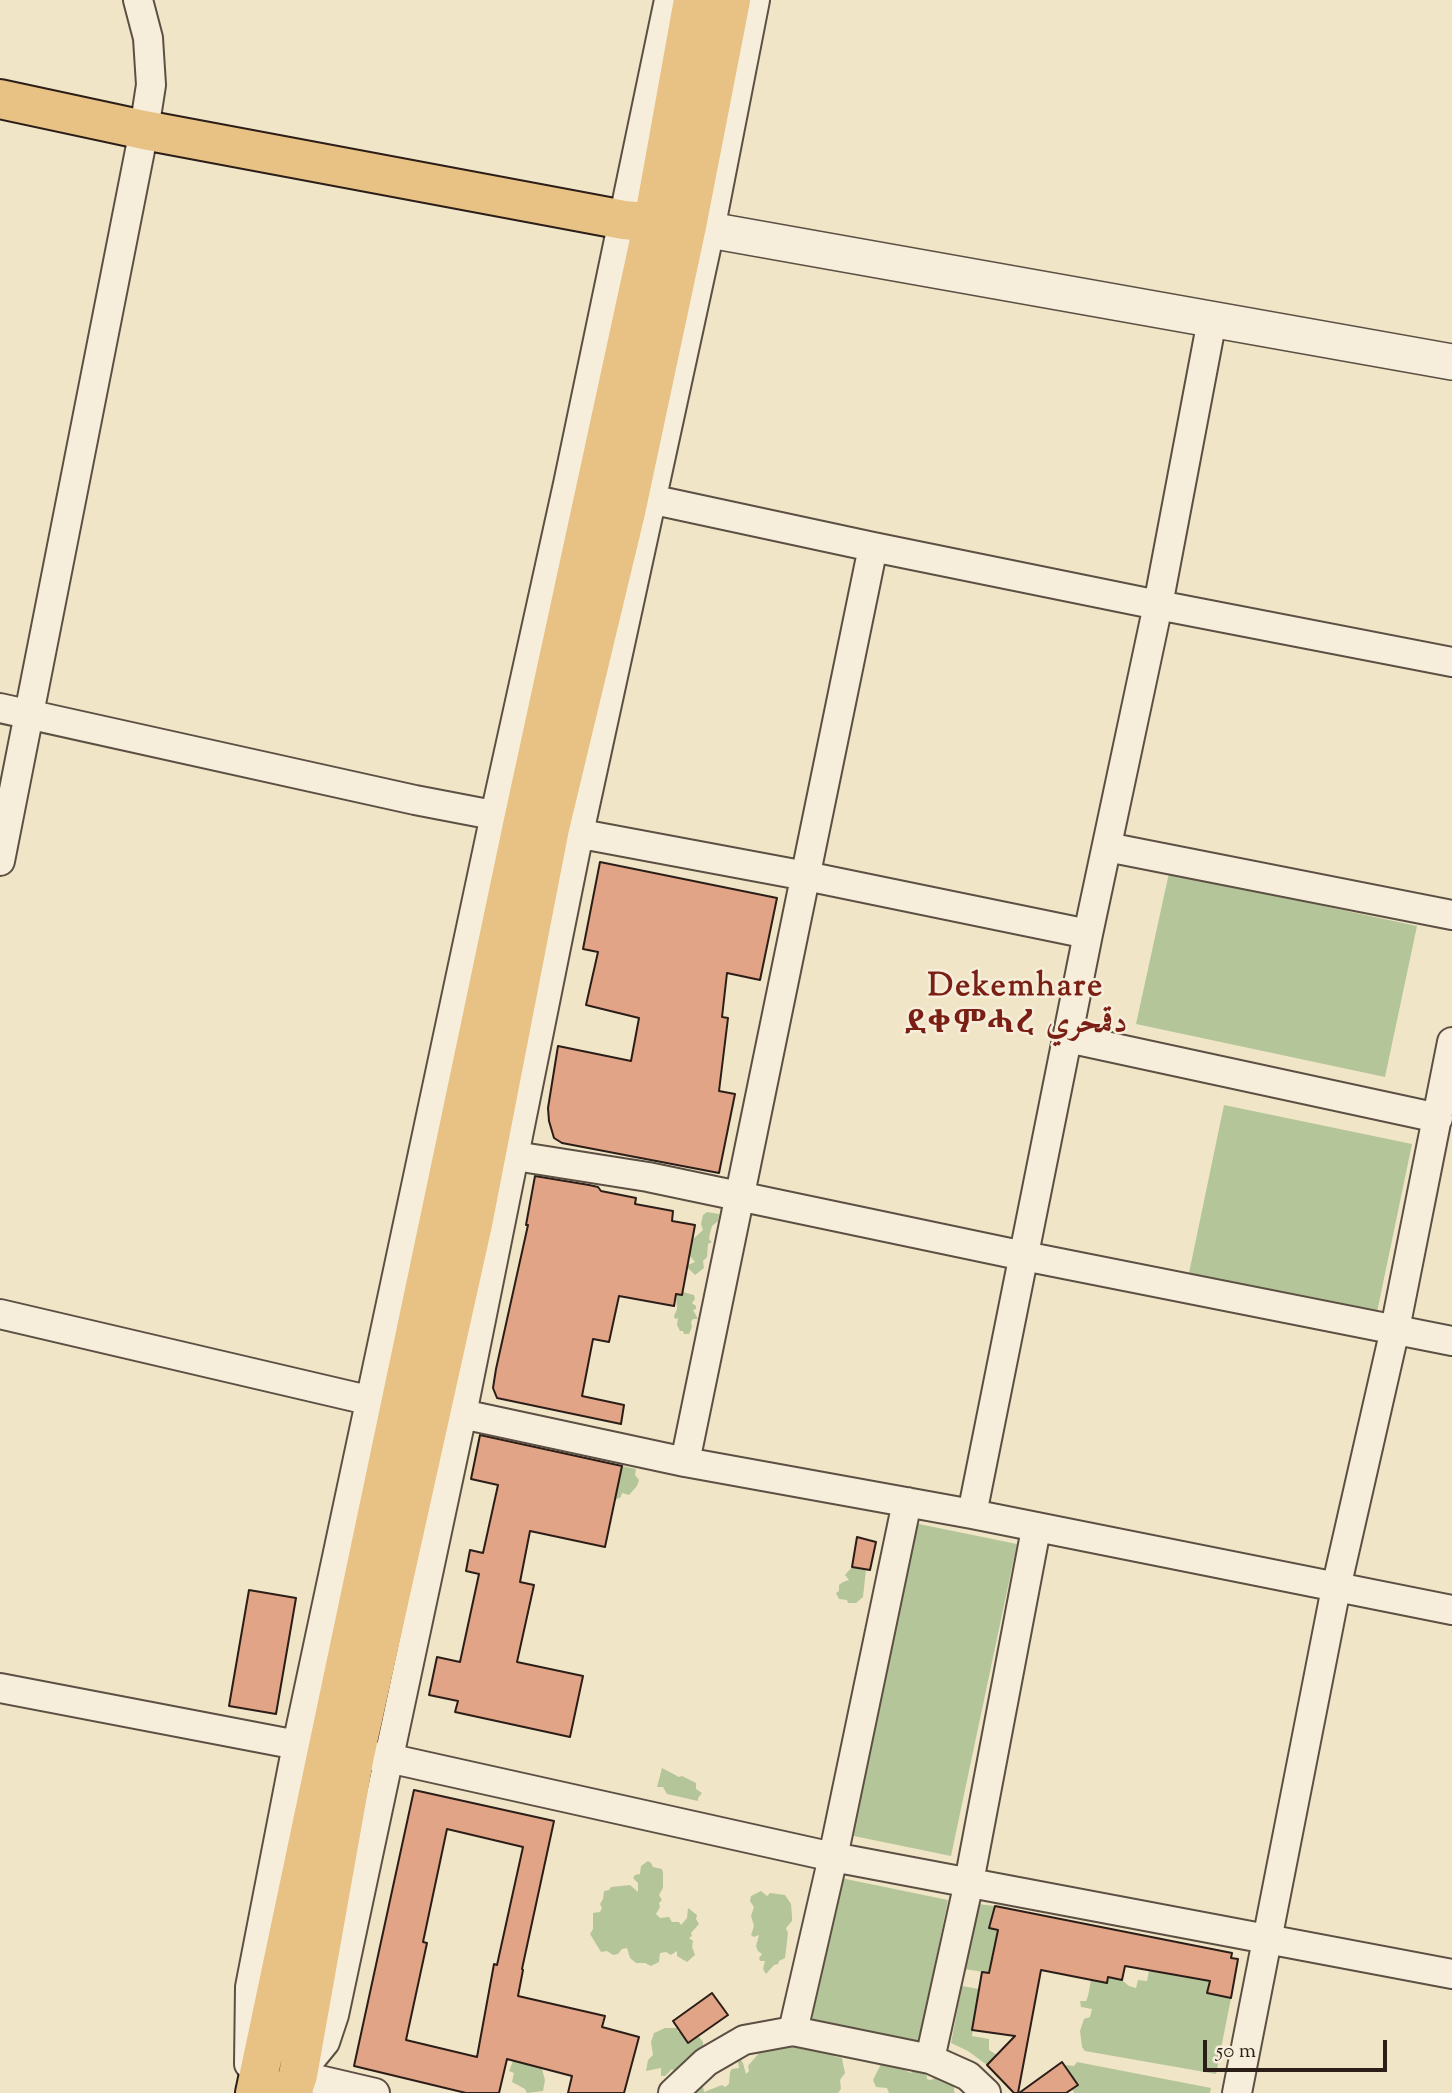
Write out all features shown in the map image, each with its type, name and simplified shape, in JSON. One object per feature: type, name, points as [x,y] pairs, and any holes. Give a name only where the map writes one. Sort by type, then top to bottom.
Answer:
[{"type":"main road","points":[[536,824],[638,506],[693,0]]},
{"type":"main road","points":[[255,2093],[342,1752],[455,1225],[536,824],[668,225],[726,87],[732,0]]},
{"type":"main road","points":[[0,99],[144,130],[668,225]]},
{"type":"main road","points":[[295,2084],[342,1752]]},
{"type":"street","points":[[0,861],[144,130],[150,85],[148,38],[138,0]]},
{"type":"street","points":[[669,0],[668,225],[1452,362]]},
{"type":"street","points":[[726,87],[755,0]]},
{"type":"street","points":[[972,1514],[1088,934],[1158,606],[1212,320]]},
{"type":"street","points":[[638,506],[873,547],[1158,606],[1452,662]]},
{"type":"street","points":[[685,1461],[873,547]]},
{"type":"street","points":[[0,708],[415,800],[1088,934]]},
{"type":"street","points":[[342,1752],[372,1401],[455,1225],[515,1156],[536,824]]},
{"type":"street","points":[[248,2093],[250,1987],[342,1752],[462,1414],[455,1225],[536,824]]},
{"type":"street","points":[[1107,847],[1452,915]]},
{"type":"street","points":[[1068,1038],[1438,1118]]},
{"type":"street","points":[[1237,2093],[1336,1588],[1395,1329],[1452,1042]]},
{"type":"street","points":[[515,1156],[648,1177],[1024,1256],[1452,1341]]},
{"type":"street","points":[[0,1314],[372,1401]]},
{"type":"street","points":[[462,1414],[685,1461],[972,1514],[1036,1529],[1452,1610]]},
{"type":"street","points":[[793,2031],[907,1502]]},
{"type":"street","points":[[930,2059],[969,1882],[1036,1529]]},
{"type":"street","points":[[0,1688],[342,1752],[832,1857],[1452,1974]]},
{"type":"street","points":[[673,2093],[706,2062],[744,2040],[793,2031],[930,2059],[968,2076],[986,2093]]},
{"type":"street","points":[[1245,2051],[1249,2093]]},
{"type":"street","points":[[295,2084],[375,2093]]},
{"type":"green space","points":[[1169,873],[1417,926],[1385,1077],[1136,1024]]},
{"type":"green space","points":[[1224,1105],[1412,1144],[1377,1312],[1189,1273]]},
{"type":"green space","points":[[707,1212],[719,1214],[718,1221],[712,1226],[709,1239],[712,1242],[708,1244],[707,1257],[703,1261],[704,1268],[695,1275],[688,1268],[688,1265],[695,1262],[690,1256],[692,1240],[703,1230],[703,1215]]},
{"type":"green space","points":[[683,1292],[694,1295],[692,1303],[696,1309],[693,1310],[698,1319],[691,1322],[689,1334],[680,1331],[678,1318],[675,1319],[674,1316],[677,1309],[676,1294],[682,1295]]},
{"type":"green space","points":[[622,1466],[636,1469],[635,1475],[639,1480],[629,1495],[622,1493],[621,1497],[615,1500]]},
{"type":"green space","points":[[914,1523],[1017,1544],[951,1856],[849,1835]]},
{"type":"green space","points":[[852,1567],[866,1569],[863,1597],[856,1603],[848,1603],[847,1600],[839,1599],[836,1593],[839,1591],[839,1585],[849,1580],[845,1575]]},
{"type":"green space","points":[[662,1768],[696,1783],[696,1789],[702,1793],[698,1801],[667,1794],[663,1787],[657,1787]]},
{"type":"green space","points":[[648,1861],[653,1867],[662,1869],[663,1873],[663,1888],[659,1895],[662,1900],[656,1914],[660,1918],[669,1917],[672,1922],[679,1922],[681,1925],[687,1918],[688,1908],[697,1915],[699,1924],[689,1938],[693,1941],[695,1955],[687,1962],[677,1956],[677,1951],[671,1955],[660,1953],[659,1962],[651,1966],[636,1963],[630,1958],[627,1948],[613,1955],[607,1951],[601,1952],[590,1934],[593,1929],[593,1913],[600,1912],[602,1908],[600,1904],[604,1891],[611,1887],[630,1885],[638,1892],[638,1883],[633,1878],[640,1874],[641,1866]]},
{"type":"green space","points":[[841,1878],[948,1900],[919,2041],[812,2019]]},
{"type":"green space","points":[[761,1891],[767,1896],[770,1893],[785,1895],[791,1904],[792,1916],[792,1921],[786,1928],[788,1933],[785,1958],[766,1974],[763,1969],[765,1961],[760,1961],[762,1954],[756,1946],[759,1935],[751,1935],[754,1907],[750,1901],[751,1896]]},
{"type":"green space","points":[[978,1904],[995,1906],[990,1928],[998,1930],[989,1973],[965,1969]]},
{"type":"green space","points":[[1149,1971],[1210,1981],[1208,1993],[1231,1998],[1216,2074],[1085,2051],[1082,2047],[1080,2031],[1084,2019],[1090,2017],[1092,2009],[1081,2007],[1080,2001],[1086,2001],[1091,1980],[1107,1983],[1108,1977],[1122,1980],[1136,1988],[1138,1980],[1147,1981]]},
{"type":"green space","points":[[962,1986],[979,1989],[972,2036],[989,2039],[989,2050],[997,2055],[987,2065],[951,2043]]},
{"type":"green space","points":[[665,2028],[677,2028],[678,2032],[688,2030],[696,2033],[703,2042],[701,2051],[673,2077],[675,2072],[672,2069],[665,2076],[661,2076],[661,2068],[646,2071],[648,2060],[653,2055],[651,2042],[654,2033]]},
{"type":"green space","points":[[777,2041],[836,2052],[833,2056],[842,2058],[845,2073],[840,2080],[841,2089],[838,2093],[690,2093],[698,2086],[703,2086],[704,2092],[722,2085],[725,2087],[729,2084],[732,2069],[739,2068],[738,2061],[743,2063],[746,2074],[749,2071],[748,2066],[759,2053]]},
{"type":"green space","points":[[511,2056],[537,2064],[542,2069],[545,2080],[543,2091],[527,2093],[512,2082],[514,2073],[509,2071],[513,2061]]},
{"type":"green space","points":[[882,2062],[903,2064],[904,2070],[911,2073],[916,2067],[926,2070],[927,2079],[930,2080],[934,2079],[931,2075],[933,2071],[954,2082],[956,2093],[889,2093],[887,2088],[876,2087],[873,2080]]},
{"type":"green space","points":[[1077,2062],[1211,2088],[1210,2093],[1074,2093],[1072,2089],[1078,2085],[1065,2065],[1074,2066]]},
{"type":"building","points":[[600,862],[777,898],[760,980],[727,973],[722,1017],[728,1018],[719,1091],[735,1094],[719,1173],[562,1143],[554,1138],[548,1108],[558,1046],[631,1061],[639,1018],[586,1005],[598,952],[583,949]]},
{"type":"building","points":[[535,1176],[589,1185],[598,1187],[601,1191],[636,1198],[635,1204],[673,1211],[672,1221],[695,1225],[682,1295],[676,1294],[674,1306],[619,1296],[609,1342],[593,1339],[582,1396],[624,1405],[621,1424],[497,1398],[493,1388],[528,1225]]},
{"type":"building","points":[[480,1435],[622,1466],[605,1547],[530,1531],[520,1582],[534,1585],[517,1662],[583,1676],[570,1737],[455,1712],[458,1701],[429,1695],[437,1657],[460,1662],[479,1574],[466,1571],[470,1550],[483,1553],[498,1485],[471,1479]]},
{"type":"building","points":[[857,1537],[876,1542],[870,1570],[852,1567]]},
{"type":"building","points":[[249,1590],[296,1598],[276,1714],[229,1706]]},
{"type":"building","points":[[414,1790],[554,1821],[518,1996],[605,2016],[602,2027],[639,2037],[624,2093],[568,2093],[572,2076],[507,2059],[499,2093],[466,2093],[354,2066]],"holes":[[[447,1829],[523,1847],[497,1965],[494,1964],[477,2057],[406,2040],[427,1943],[423,1942]]]},
{"type":"building","points":[[995,1906],[1232,1953],[1231,1958],[1238,1959],[1231,1998],[1207,1993],[1210,1981],[1125,1966],[1122,1980],[1108,1977],[1107,1983],[1041,1970],[1018,2093],[1014,2093],[987,2065],[1015,2036],[972,2030],[982,1972],[989,1973],[998,1930],[989,1928]]},
{"type":"building","points":[[712,1993],[728,2015],[688,2043],[673,2021]]},
{"type":"building","points":[[1062,2062],[1078,2085],[1066,2093],[1019,2093]]},
{"type":"district","name":"Dekemhare ደቀምሓረ دقمحري","points":[[1016,1008]]}]
